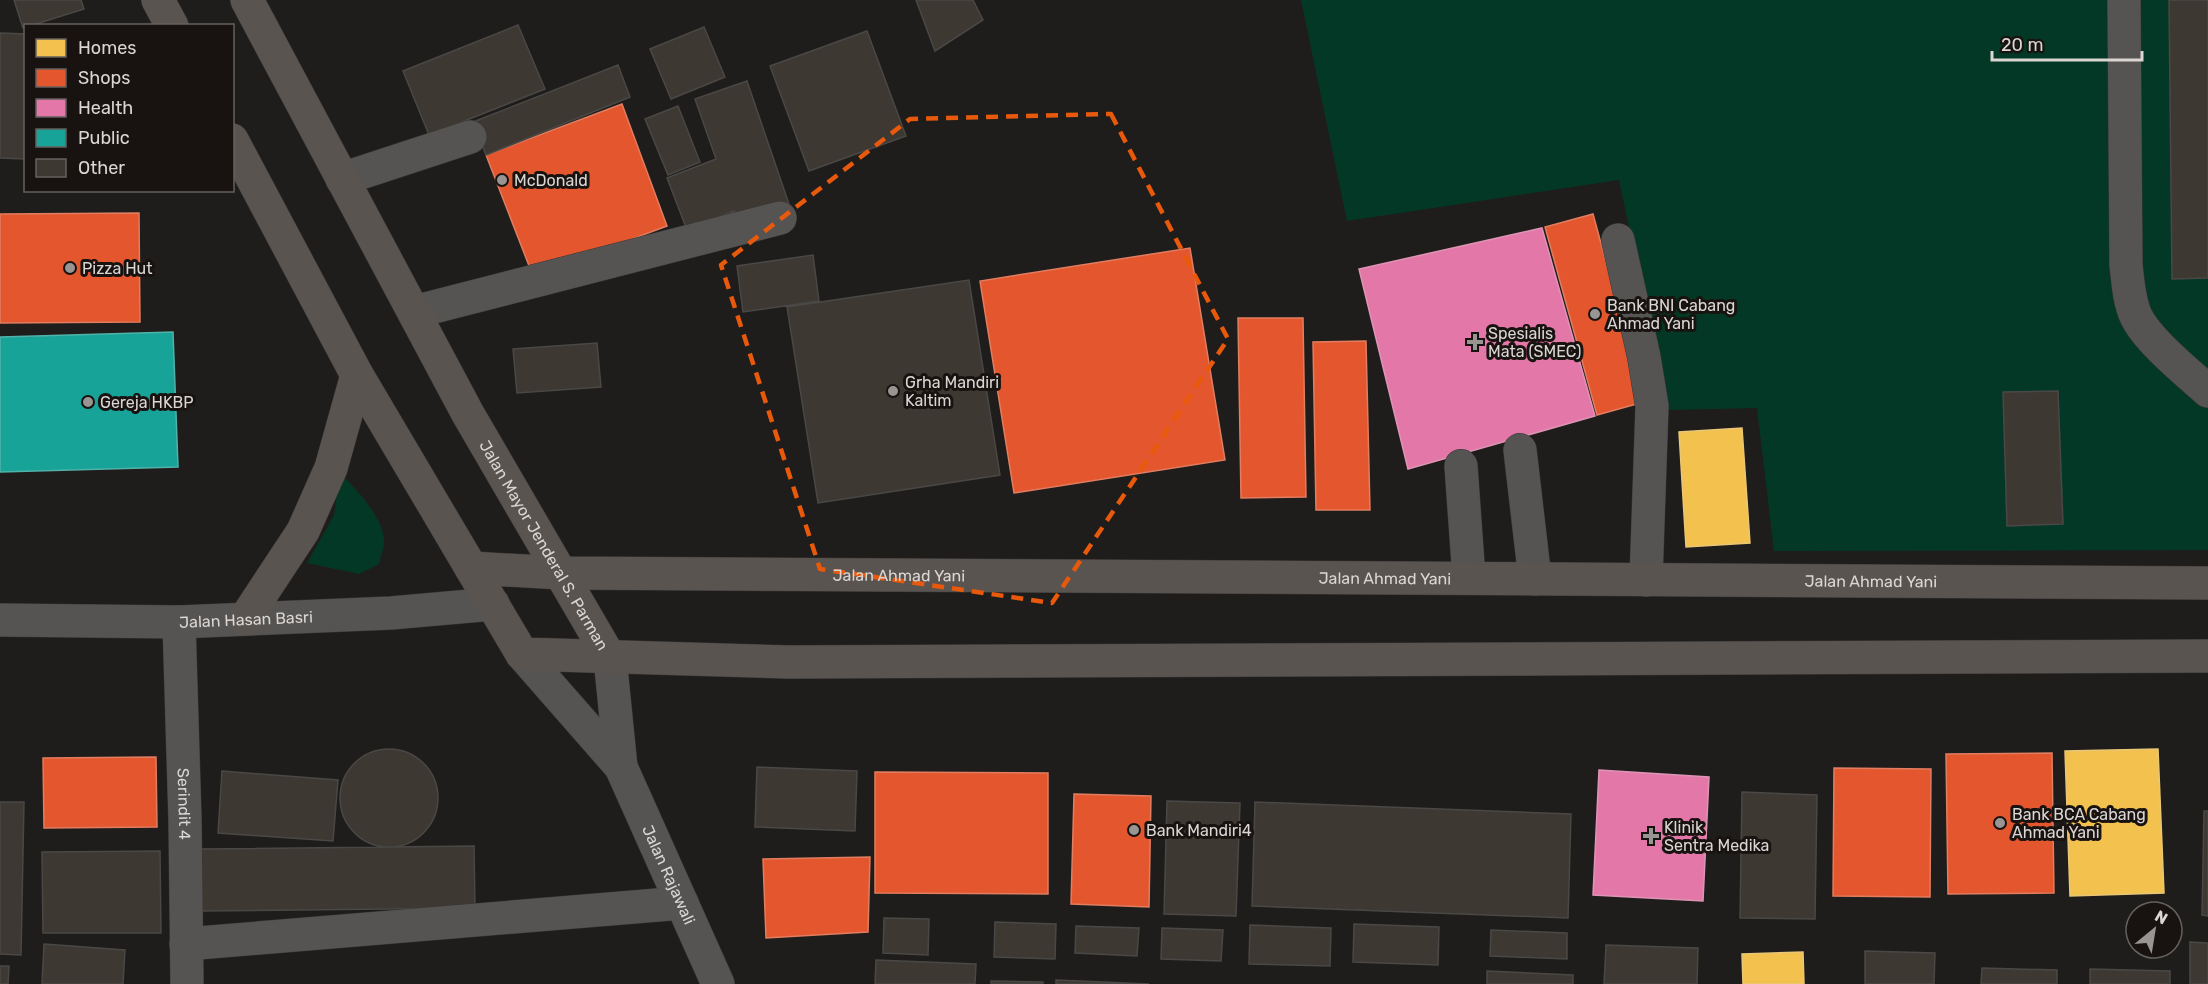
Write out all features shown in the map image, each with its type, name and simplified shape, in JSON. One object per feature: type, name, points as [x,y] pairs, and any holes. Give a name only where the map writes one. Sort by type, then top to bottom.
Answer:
[{"type":"main road","points":[[158,0],[171,24]]},
{"type":"main road","name":"Jalan Mayor Jenderal S. Parman","points":[[247,0],[468,414],[610,658]]},
{"type":"main road","points":[[234,144],[357,375],[522,654],[813,662],[2208,656]]},
{"type":"main road","points":[[245,619],[303,531],[331,468],[357,375]]},
{"type":"main road","name":"Jalan Ahmad Yani","points":[[471,568],[561,573],[2208,583]]},
{"type":"street","points":[[2124,0],[2126,266],[2129,290],[2136,317],[2158,345],[2208,391]]},
{"type":"street","points":[[342,179],[470,137]]},
{"type":"street","points":[[414,312],[780,218]]},
{"type":"street","points":[[1618,240],[1644,357],[1652,406],[1646,580]]},
{"type":"street","points":[[1520,450],[1535,579]]},
{"type":"street","points":[[1461,466],[1469,579]]},
{"type":"street","name":"Jalan Hasan Basri","points":[[0,620],[179,622],[392,613],[492,604]]},
{"type":"street","name":"Serindit 4","points":[[179,622],[187,984]]},
{"type":"street","points":[[522,654],[621,767]]},
{"type":"street","name":"Jalan Mayor Jenderal S. Parman","points":[[610,658],[621,767]]},
{"type":"street","name":"Jalan Rajawali","points":[[621,767],[718,984]]},
{"type":"street","points":[[186,944],[682,903]]},
{"type":"highlighted area","points":[[1111,114],[1228,339],[1052,603],[820,569],[721,265],[910,119]]},
{"type":"green space","points":[[1301,0],[2208,0],[2208,550],[1774,551],[1757,408],[1668,410],[1619,180],[1347,221]]},
{"type":"green space","points":[[340,473],[369,506],[383,535],[384,545],[379,564],[359,574],[307,563],[334,515]]},
{"type":"building: Homes","points":[[1742,428],[1750,543],[1686,547],[1679,432]]},
{"type":"building: Homes","points":[[2158,749],[2164,893],[2070,896],[2065,751]]},
{"type":"building: Homes","points":[[1803,952],[1804,984],[1743,984],[1742,954]]},
{"type":"building: Shops","points":[[622,104],[667,226],[533,276],[486,155]]},
{"type":"building: Shops","name":"Pizza Hut","points":[[139,213],[140,322],[0,323],[0,214]]},
{"type":"building: Shops","name":"Bank BNI Cabang Ahmad Yani","points":[[1593,214],[1644,402],[1597,415],[1545,227]]},
{"type":"building: Shops","points":[[1190,248],[1225,460],[1014,493],[980,281]]},
{"type":"building: Shops","points":[[1238,318],[1303,318],[1306,497],[1241,498]]},
{"type":"building: Shops","points":[[1366,341],[1370,510],[1316,510],[1313,342]]},
{"type":"building: Shops","name":"Bank BCA Cabang Ahmad Yani","points":[[2052,753],[2054,893],[1948,894],[1946,754]]},
{"type":"building: Shops","points":[[156,757],[157,827],[44,828],[43,758]]},
{"type":"building: Shops","points":[[1834,768],[1931,769],[1930,897],[1833,896]]},
{"type":"building: Shops","points":[[875,772],[1048,773],[1048,894],[875,893]]},
{"type":"building: Shops","points":[[1074,794],[1151,796],[1149,907],[1071,904]]},
{"type":"building: Shops","points":[[870,857],[868,932],[766,938],[763,859]]},
{"type":"building: Health","name":"Spesialis Mata (SMEC)","points":[[1542,228],[1595,416],[1408,469],[1359,269]]},
{"type":"building: Health","name":"Klinik Sentra Medika","points":[[1599,770],[1709,777],[1703,901],[1593,895]]},
{"type":"building: Public","name":"Gereja HKBP","points":[[173,332],[178,467],[0,472],[0,337]]},
{"type":"building: Other","points":[[14,0],[81,0],[84,9],[36,24],[24,24],[23,28]]},
{"type":"building: Other","points":[[916,0],[973,0],[983,20],[935,51]]},
{"type":"building: Other","points":[[2169,0],[2208,0],[2208,278],[2172,279]]},
{"type":"building: Other","points":[[518,25],[545,89],[429,135],[403,71]]},
{"type":"building: Other","points":[[704,27],[725,77],[671,99],[650,49]]},
{"type":"building: Other","points":[[867,31],[906,136],[809,171],[770,66]]},
{"type":"building: Other","points":[[0,33],[24,34],[24,159],[0,158]]},
{"type":"building: Other","points":[[618,65],[630,97],[486,155],[473,122]]},
{"type":"building: Other","points":[[747,81],[790,207],[739,224],[734,211],[687,230],[667,178],[716,159],[695,99]]},
{"type":"building: Other","points":[[678,106],[700,162],[668,175],[645,119]]},
{"type":"building: Other","points":[[813,255],[819,301],[743,312],[737,266]]},
{"type":"building: Other","name":"Grha Mandiri Kaltim","points":[[969,280],[1000,475],[818,503],[787,307]]},
{"type":"building: Other","points":[[597,343],[601,387],[517,393],[513,349]]},
{"type":"building: Other","points":[[2058,391],[2063,524],[2007,526],[2003,392]]},
{"type":"building: Other","points":[[389,749],[408,753],[424,763],[434,779],[438,798],[434,817],[424,833],[408,843],[389,847],[370,843],[354,833],[344,817],[340,798],[344,779],[354,763],[370,753]]},
{"type":"building: Other","points":[[757,767],[857,771],[855,831],[755,827]]},
{"type":"building: Other","points":[[222,771],[338,780],[333,841],[218,833]]},
{"type":"building: Other","points":[[1742,792],[1817,795],[1815,919],[1740,918]]},
{"type":"building: Other","points":[[1167,801],[1240,803],[1236,916],[1164,914]]},
{"type":"building: Other","points":[[0,802],[24,802],[21,955],[0,954]]},
{"type":"building: Other","points":[[1255,802],[1571,814],[1568,918],[1252,906]]},
{"type":"building: Other","points":[[2204,811],[2208,811],[2208,916],[2202,915]]},
{"type":"building: Other","points":[[474,846],[475,908],[202,911],[201,849]]},
{"type":"building: Other","points":[[160,851],[161,933],[43,933],[42,852]]},
{"type":"building: Other","points":[[884,918],[929,919],[928,955],[883,953]]},
{"type":"building: Other","points":[[995,922],[1056,924],[1055,959],[994,957]]},
{"type":"building: Other","points":[[1354,924],[1439,927],[1438,965],[1353,962]]},
{"type":"building: Other","points":[[1250,925],[1331,928],[1330,966],[1249,964]]},
{"type":"building: Other","points":[[1076,926],[1139,928],[1137,956],[1075,953]]},
{"type":"building: Other","points":[[1162,928],[1223,930],[1221,961],[1161,959]]},
{"type":"building: Other","points":[[1491,930],[1567,933],[1567,959],[1490,956]]},
{"type":"building: Other","points":[[2190,942],[2208,943],[2208,984],[2190,984]]},
{"type":"building: Other","points":[[44,944],[125,950],[123,984],[42,984]]},
{"type":"building: Other","points":[[1606,945],[1698,948],[1697,984],[1604,984]]},
{"type":"building: Other","points":[[1865,951],[1935,953],[1934,984],[1865,984]]},
{"type":"building: Other","points":[[876,960],[976,964],[975,984],[875,984]]},
{"type":"building: Other","points":[[0,966],[9,966],[8,984],[0,984]]},
{"type":"building: Other","points":[[1982,968],[2057,970],[2057,984],[1981,984]]},
{"type":"building: Other","points":[[2090,969],[2170,971],[2170,984],[2090,984]]},
{"type":"building: Other","points":[[1487,971],[1573,975],[1573,984],[1487,984]]},
{"type":"building: Other","points":[[1056,980],[1149,984],[1056,984]]},
{"type":"building: Other","points":[[991,981],[1043,982],[1043,984],[991,984]]},
{"type":"place","name":"McDonald","points":[[502,180]]},
{"type":"place","name":"Pizza Hut","points":[[70,268]]},
{"type":"place","name":"Bank BNI Cabang Ahmad Yani","points":[[1595,314]]},
{"type":"place","name":"Spesialis Mata (SMEC)","points":[[1475,342]]},
{"type":"place","name":"Grha Mandiri Kaltim","points":[[893,391]]},
{"type":"place","name":"Gereja HKBP","points":[[88,402]]},
{"type":"place","name":"Bank BCA Cabang Ahmad Yani","points":[[2000,823]]},
{"type":"place","name":"Bank Mandiri4","points":[[1134,830]]},
{"type":"place","name":"Klinik Sentra Medika","points":[[1651,836]]}]
